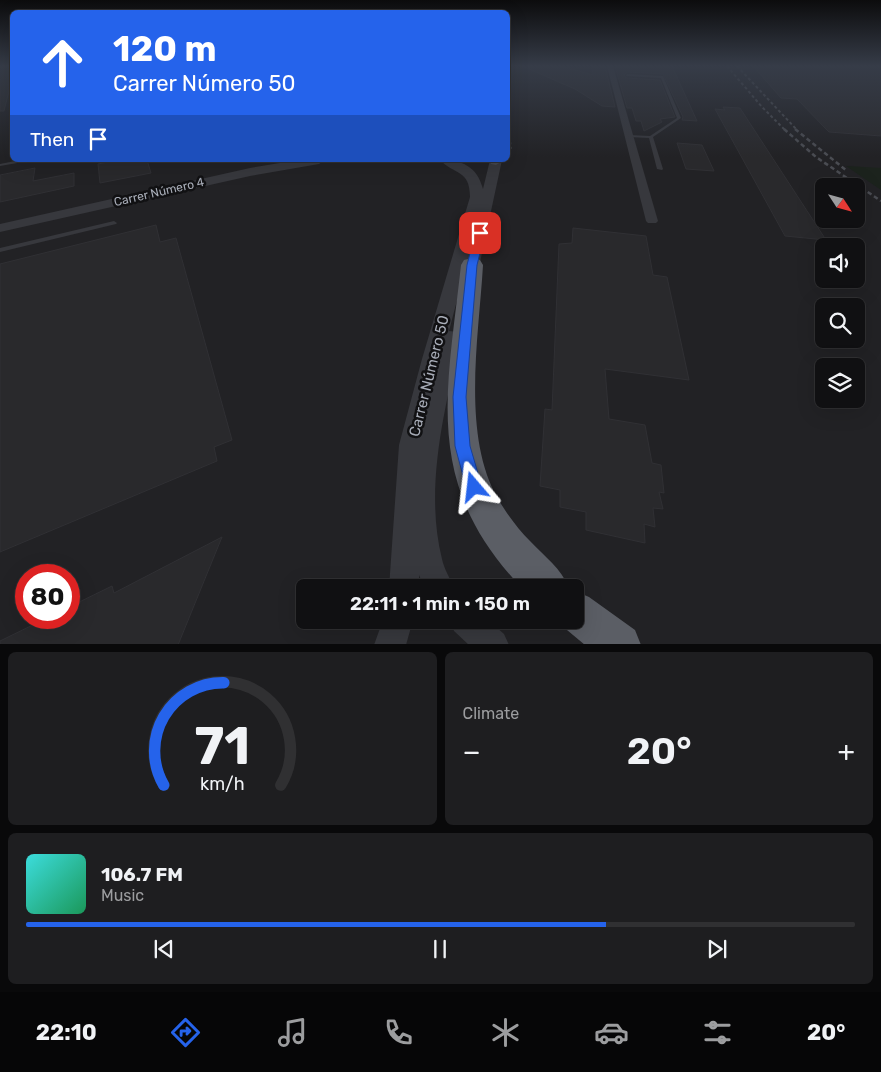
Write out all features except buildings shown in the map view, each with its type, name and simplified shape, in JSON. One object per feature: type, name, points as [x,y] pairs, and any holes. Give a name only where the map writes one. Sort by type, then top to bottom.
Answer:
[{"type":"highway","points":[[472,265],[460,397],[463,446],[467,466],[483,506],[496,527],[523,561],[541,579]]},
{"type":"highway","points":[[584,618],[620,644]]},
{"type":"street","points":[[618,96],[652,221]]},
{"type":"street","name":"Carrer Número 4","points":[[0,215],[242,162]]},
{"type":"street","name":"Carrer Número 4","points":[[0,228],[299,162]]},
{"type":"street","name":"Carrer Número 50","points":[[404,579],[411,445],[434,349],[478,197],[475,182],[467,172],[450,162]]},
{"type":"street","name":"Carrer Número 50","points":[[435,579],[429,566],[424,528],[423,488],[426,451],[456,313],[472,265],[496,162]]},
{"type":"street","points":[[390,644],[395,629]]},
{"type":"street","points":[[475,629],[493,644]]},
{"type":"lane","points":[[629,136],[651,137],[679,118],[670,96]]},
{"type":"lane","points":[[651,137],[660,169]]},
{"type":"lane","points":[[0,165],[17,162]]},
{"type":"lane","points":[[0,250],[114,222]]},
{"type":"path","points":[[510,142],[511,151]]},
{"type":"shaded area","points":[[0,96],[10,96],[10,162],[510,162],[510,96],[881,96],[881,644],[0,644]]},
{"type":"shaded area","points":[[846,166],[881,168],[881,190],[865,178]]},
{"type":"railway","points":[[753,96],[784,129]]},
{"type":"railway","points":[[765,96],[797,130]]},
{"type":"railway","points":[[784,129],[816,157],[881,201]]},
{"type":"railway","points":[[795,129],[847,171]]},
{"type":"route","points":[[474,487],[463,446],[460,397],[461,368],[469,316],[472,265],[480,233]]}]
